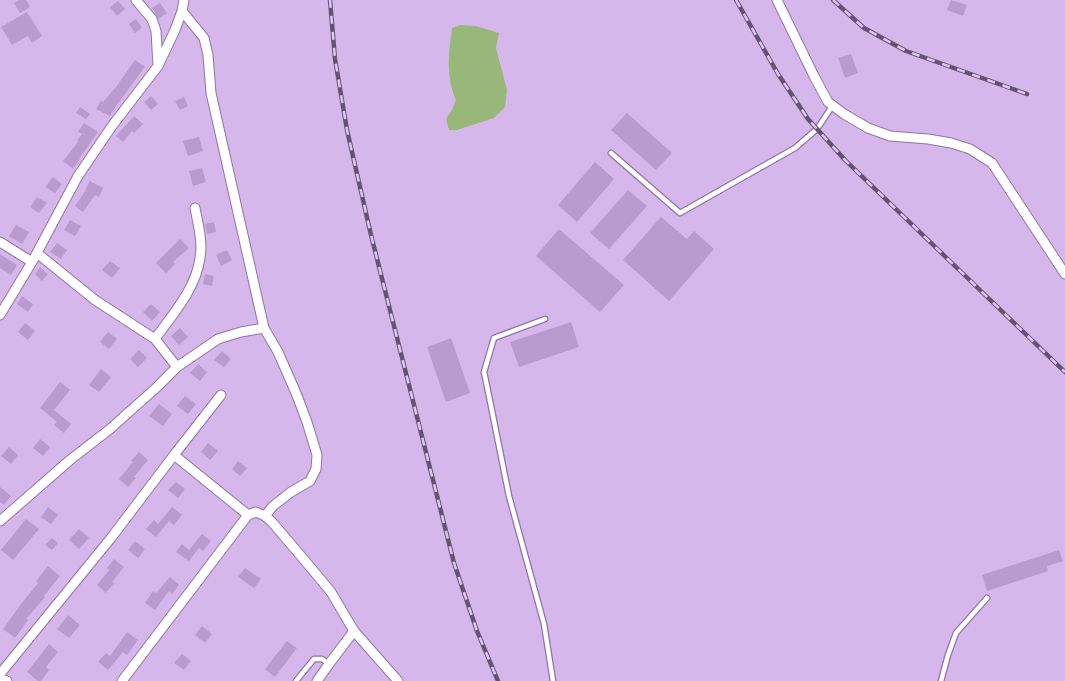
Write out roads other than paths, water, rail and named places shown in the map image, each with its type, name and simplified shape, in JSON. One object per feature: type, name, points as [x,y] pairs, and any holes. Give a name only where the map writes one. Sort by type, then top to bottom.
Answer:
[{"type":"street","points":[[136,0],[152,19],[156,31],[158,66]]},
{"type":"street","points":[[0,315],[32,262],[78,176],[112,126],[158,66],[175,30],[184,0]]},
{"type":"street","points":[[777,0],[828,102],[868,128],[890,136],[951,143],[970,149],[992,163],[1065,274]]},
{"type":"street","points":[[182,11],[204,38],[208,55],[212,102],[264,328],[278,352],[296,393],[318,455],[316,470],[310,481],[291,492],[273,506],[265,516]]},
{"type":"street","points":[[155,339],[188,292],[197,274],[200,258],[200,241],[195,208]]},
{"type":"street","points":[[0,242],[32,262]]},
{"type":"street","points":[[37,252],[96,300],[155,339],[176,367]]},
{"type":"street","points":[[0,522],[70,460],[110,429],[157,387],[176,367],[218,339],[264,328]]},
{"type":"street","points":[[0,674],[112,538],[222,395]]},
{"type":"street","points":[[174,455],[248,515]]},
{"type":"street","points":[[122,681],[248,515],[256,512],[272,522],[331,592],[354,632],[398,681]]},
{"type":"street","points":[[317,681],[354,632]]},
{"type":"street","points":[[0,679],[7,681]]},
{"type":"lane","points":[[612,153],[680,213],[795,148],[817,129],[833,106]]},
{"type":"lane","points":[[545,319],[494,338],[484,372],[509,496],[544,624],[553,681]]},
{"type":"lane","points":[[941,681],[956,633],[987,598]]},
{"type":"lane","points":[[296,681],[314,659],[322,659],[329,664]]},
{"type":"railway","points":[[330,0],[335,59],[347,130],[371,235],[454,563],[477,631],[498,681]]},
{"type":"railway","points":[[736,0],[778,74],[808,119],[845,160],[1065,372]]},
{"type":"railway","points":[[833,0],[864,28],[906,51],[1027,94]]}]
